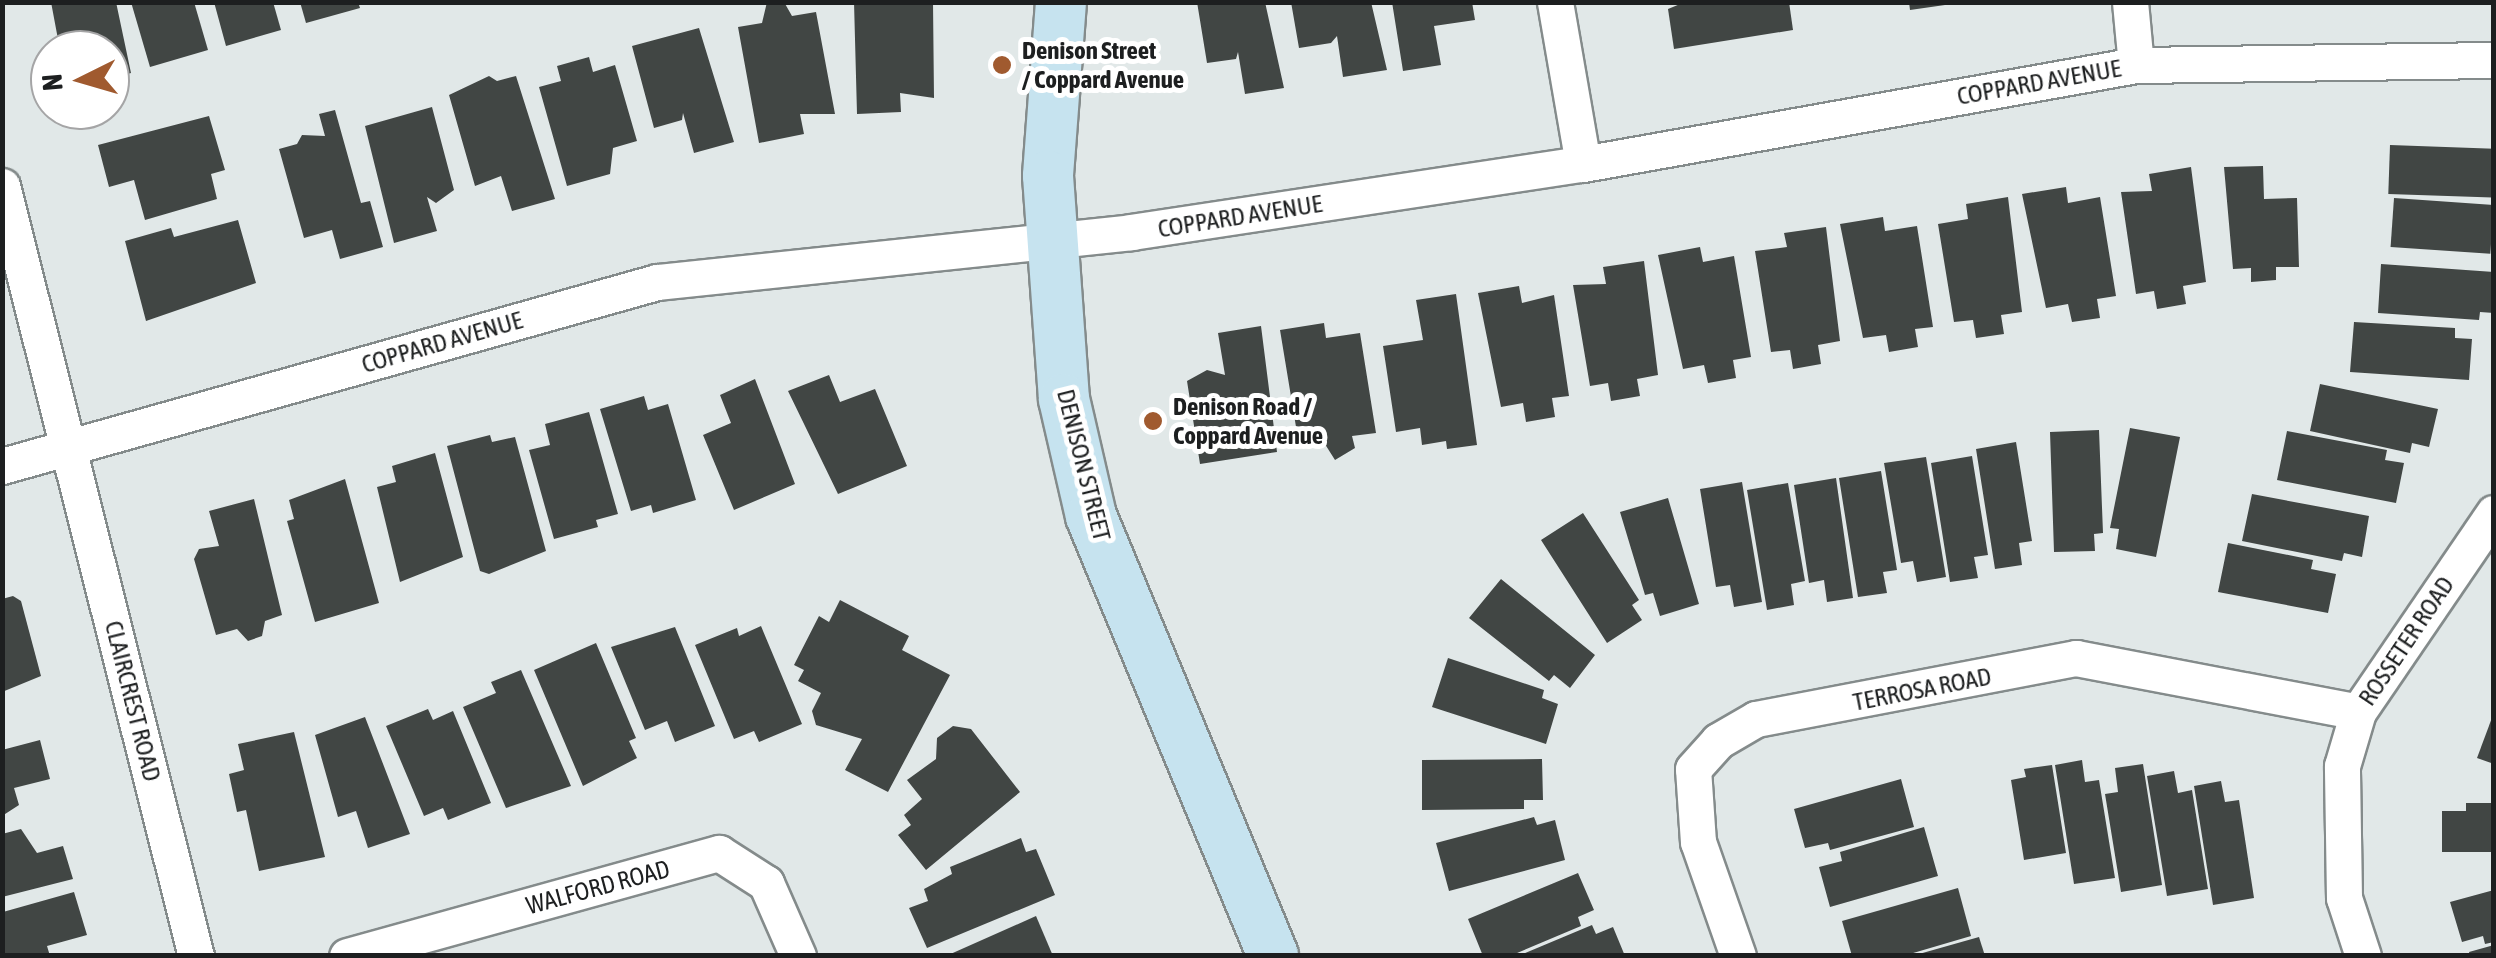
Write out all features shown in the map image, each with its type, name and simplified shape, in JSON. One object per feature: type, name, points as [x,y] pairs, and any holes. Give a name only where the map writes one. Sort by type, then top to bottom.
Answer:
[{"type":"street","name":"DENISON STREET","points":[[1061,2],[1050,238],[1064,399],[1091,516],[1183,752],[1273,956]]},
{"type":"street","points":[[1556,2],[1583,164]]},
{"type":"street","points":[[2130,2],[2136,64]]},
{"type":"street","name":"COPPARD AVENUE","points":[[2,466],[657,282],[1130,232],[1583,164],[2136,64],[2494,60]]},
{"type":"street","name":"CLAIRCREST ROAD","points":[[2,186],[196,956]]},
{"type":"street","name":"ROSSETER ROAD","points":[[2363,956],[2344,898],[2340,839],[2342,766],[2358,712],[2494,513]]},
{"type":"street","name":"TERROSA ROAD","points":[[1738,956],[1698,842],[1693,769],[1718,741],[1756,719],[2076,658],[2358,712]]},
{"type":"street","name":"WALFORD ROAD","points":[[346,956],[720,853],[766,883],[798,956]]},
{"type":"building","points":[[51,2],[116,2],[122,30],[56,30]]},
{"type":"building","points":[[131,2],[194,2],[208,50],[150,67]]},
{"type":"building","points":[[214,2],[273,2],[281,30],[226,46]]},
{"type":"building","points":[[300,2],[358,2],[360,8],[306,23]]},
{"type":"building","points":[[767,2],[784,2],[792,16],[816,12],[835,114],[800,114],[804,134],[759,143],[738,27],[762,23]]},
{"type":"building","points":[[854,2],[933,2],[934,98],[900,93],[901,112],[857,114]]},
{"type":"building","points":[[1197,2],[1265,2],[1284,88],[1245,94],[1238,52],[1236,59],[1207,63]]},
{"type":"building","points":[[1291,2],[1371,2],[1387,70],[1343,77],[1337,36],[1331,43],[1299,48]]},
{"type":"building","points":[[1392,2],[1472,2],[1475,20],[1434,26],[1441,65],[1403,71]]},
{"type":"building","points":[[1685,2],[1789,2],[1793,30],[1674,49],[1668,9]]},
{"type":"building","points":[[1909,2],[1945,2],[1945,5],[1910,10]]},
{"type":"building","points":[[699,28],[734,142],[694,153],[683,113],[682,120],[654,128],[632,46]]},
{"type":"building","points":[[589,57],[593,72],[615,65],[637,141],[613,148],[610,174],[567,186],[539,87],[561,81],[557,66]]},
{"type":"building","points":[[489,76],[497,81],[516,76],[555,199],[512,211],[501,176],[475,186],[449,95]]},
{"type":"building","points":[[432,107],[454,190],[436,203],[427,197],[437,231],[394,243],[365,126]]},
{"type":"building","points":[[335,110],[361,203],[370,201],[383,247],[340,259],[332,230],[304,238],[279,149],[297,144],[302,135],[325,136],[319,114]]},
{"type":"building","points":[[209,116],[225,170],[211,174],[217,199],[145,220],[134,180],[109,187],[98,145]]},
{"type":"building","points":[[2390,145],[2494,149],[2492,198],[2388,194]]},
{"type":"building","points":[[2263,166],[2264,199],[2297,198],[2299,267],[2276,267],[2276,280],[2251,282],[2251,268],[2233,269],[2224,167]]},
{"type":"building","points":[[2191,167],[2206,282],[2183,286],[2186,304],[2157,309],[2154,291],[2136,294],[2121,192],[2152,191],[2149,174]]},
{"type":"building","points":[[2066,187],[2068,203],[2100,197],[2116,296],[2097,299],[2100,318],[2072,322],[2068,304],[2046,308],[2022,194]]},
{"type":"building","points":[[2008,197],[2022,312],[2001,315],[2004,334],[1976,338],[1973,320],[1954,322],[1938,224],[1968,219],[1966,204]]},
{"type":"building","points":[[2394,198],[2494,205],[2490,254],[2391,247]]},
{"type":"building","points":[[1883,217],[1885,231],[1917,226],[1933,327],[1915,329],[1918,347],[1889,352],[1886,335],[1863,338],[1840,224]]},
{"type":"building","points":[[238,220],[256,283],[146,321],[125,241],[171,228],[174,237]]},
{"type":"building","points":[[1826,227],[1840,341],[1818,345],[1821,364],[1793,369],[1790,350],[1771,352],[1755,251],[1787,247],[1784,233]]},
{"type":"building","points":[[1700,247],[1703,262],[1734,256],[1751,357],[1733,360],[1736,378],[1708,383],[1704,365],[1683,369],[1658,255]]},
{"type":"building","points":[[1644,261],[1658,375],[1637,379],[1640,396],[1611,401],[1608,383],[1590,386],[1573,285],[1606,284],[1603,267]]},
{"type":"building","points":[[2381,264],[2494,272],[2494,313],[2480,312],[2479,320],[2378,313]]},
{"type":"building","points":[[1519,286],[1522,303],[1554,295],[1569,396],[1552,398],[1555,417],[1526,422],[1523,403],[1501,407],[1478,293]]},
{"type":"building","points":[[1456,294],[1477,445],[1447,449],[1446,441],[1422,445],[1420,428],[1396,432],[1383,346],[1423,340],[1416,300]]},
{"type":"building","points":[[2354,322],[2455,328],[2455,338],[2472,339],[2469,380],[2350,372]]},
{"type":"building","points":[[1324,323],[1326,338],[1360,333],[1376,433],[1352,436],[1355,448],[1335,460],[1323,441],[1299,445],[1280,330]]},
{"type":"building","points":[[1261,326],[1277,452],[1200,464],[1187,381],[1207,370],[1225,375],[1218,333]]},
{"type":"building","points":[[829,375],[840,402],[875,389],[907,466],[838,494],[788,391]]},
{"type":"building","points":[[755,379],[795,484],[734,510],[703,435],[731,423],[720,395]]},
{"type":"building","points":[[2320,384],[2438,409],[2429,447],[2412,443],[2410,453],[2310,431]]},
{"type":"building","points":[[644,396],[648,410],[668,404],[696,500],[653,513],[651,505],[631,511],[600,409]]},
{"type":"building","points":[[589,412],[618,514],[596,520],[598,527],[554,539],[529,450],[550,445],[545,424]]},
{"type":"building","points":[[2130,428],[2180,437],[2156,557],[2116,549],[2119,529],[2110,528]]},
{"type":"building","points":[[2099,430],[2103,533],[2094,534],[2095,551],[2054,552],[2050,432]]},
{"type":"building","points":[[2287,431],[2387,450],[2385,460],[2404,463],[2396,503],[2277,480]]},
{"type":"building","points":[[490,435],[492,442],[515,437],[546,551],[489,574],[480,571],[447,446]]},
{"type":"building","points":[[2016,442],[2032,541],[2019,543],[2022,565],[1995,569],[1976,449]]},
{"type":"building","points":[[435,453],[463,557],[400,582],[377,487],[396,482],[392,466]]},
{"type":"building","points":[[1972,456],[1988,555],[1974,557],[1978,578],[1950,582],[1931,463]]},
{"type":"building","points":[[1926,457],[1946,577],[1917,582],[1913,561],[1901,563],[1884,463]]},
{"type":"building","points":[[1881,471],[1897,570],[1883,572],[1887,593],[1858,597],[1839,478]]},
{"type":"building","points":[[1836,478],[1853,598],[1827,602],[1824,580],[1809,583],[1794,485]]},
{"type":"building","points":[[345,479],[379,603],[315,622],[287,521],[294,519],[289,500]]},
{"type":"building","points":[[1742,482],[1762,602],[1734,607],[1730,585],[1716,587],[1700,489]]},
{"type":"building","points":[[1788,483],[1805,581],[1791,584],[1794,605],[1767,610],[1747,490]]},
{"type":"building","points":[[2252,494],[2369,516],[2362,557],[2344,553],[2342,561],[2242,541]]},
{"type":"building","points":[[1668,498],[1699,604],[1660,616],[1653,593],[1645,595],[1620,512]]},
{"type":"building","points":[[254,499],[282,615],[265,621],[262,636],[248,641],[237,629],[216,635],[194,559],[199,549],[219,546],[209,511]]},
{"type":"building","points":[[1583,513],[1639,600],[1632,605],[1642,620],[1607,643],[1541,540]]},
{"type":"building","points":[[2228,543],[2313,560],[2311,569],[2336,574],[2328,613],[2218,592]]},
{"type":"building","points":[[1501,579],[1595,655],[1570,688],[1554,675],[1549,681],[1469,618]]},
{"type":"building","points":[[13,596],[21,601],[41,676],[2,692],[2,599]]},
{"type":"building","points":[[840,600],[909,636],[902,650],[950,675],[888,792],[845,770],[862,739],[816,725],[812,711],[821,693],[798,681],[804,670],[794,665],[819,616],[829,622]]},
{"type":"building","points":[[761,626],[802,724],[759,742],[754,731],[734,739],[695,645],[737,628],[739,636]]},
{"type":"building","points":[[675,627],[715,726],[675,742],[667,721],[645,730],[611,647]]},
{"type":"building","points":[[596,643],[636,738],[629,741],[637,758],[583,786],[534,670]]},
{"type":"building","points":[[1448,658],[1544,690],[1542,698],[1558,704],[1546,744],[1432,707]]},
{"type":"building","points":[[521,670],[571,786],[506,808],[463,707],[496,693],[491,682]]},
{"type":"building","points":[[428,709],[433,720],[453,711],[491,803],[448,820],[443,808],[424,816],[386,726]]},
{"type":"building","points":[[2494,715],[2494,764],[2477,758]]},
{"type":"building","points":[[365,717],[410,834],[368,848],[356,811],[338,817],[315,735]]},
{"type":"building","points":[[953,726],[971,729],[1020,792],[926,870],[898,835],[911,825],[904,815],[922,799],[907,780],[936,759],[937,738]]},
{"type":"building","points":[[294,732],[325,857],[259,871],[246,810],[237,812],[229,774],[244,770],[238,744]]},
{"type":"building","points":[[40,740],[50,779],[14,788],[19,805],[2,816],[2,750]]},
{"type":"building","points":[[1542,759],[1543,800],[1524,800],[1524,809],[1422,810],[1422,760]]},
{"type":"building","points":[[2082,760],[2085,782],[2099,780],[2115,878],[2074,884],[2055,765]]},
{"type":"building","points":[[2143,764],[2162,885],[2121,892],[2105,794],[2118,792],[2115,768]]},
{"type":"building","points":[[2052,765],[2066,853],[2024,860],[2011,780],[2026,777],[2024,769]]},
{"type":"building","points":[[2174,771],[2178,793],[2192,790],[2208,889],[2167,896],[2147,776]]},
{"type":"building","points":[[1901,779],[1914,827],[1830,850],[1828,843],[1805,848],[1794,809]]},
{"type":"building","points":[[2221,781],[2225,802],[2239,800],[2254,898],[2213,905],[2194,786]]},
{"type":"building","points":[[2466,803],[2494,803],[2494,852],[2442,852],[2442,811],[2466,811]]},
{"type":"building","points":[[1534,817],[1537,825],[1555,820],[1565,860],[1449,891],[1436,843]]},
{"type":"building","points":[[1924,827],[1938,876],[1830,907],[1819,867],[1842,861],[1840,852]]},
{"type":"building","points":[[21,829],[37,853],[63,846],[73,879],[2,897],[2,834]]},
{"type":"building","points":[[1021,838],[1026,852],[1036,849],[1055,895],[927,948],[909,908],[928,901],[924,889],[952,874],[950,867]]},
{"type":"building","points":[[1578,873],[1594,910],[1578,917],[1581,926],[1510,956],[1483,956],[1468,919]]},
{"type":"building","points":[[1958,888],[1971,936],[1903,956],[1852,956],[1842,921]]},
{"type":"building","points":[[2494,890],[2494,942],[2485,944],[2483,936],[2462,942],[2450,902]]},
{"type":"building","points":[[74,892],[87,935],[47,946],[50,956],[2,956],[3,912]]},
{"type":"building","points":[[1036,916],[1053,956],[946,956]]},
{"type":"building","points":[[1592,925],[1596,934],[1613,927],[1625,956],[1518,956]]},
{"type":"building","points":[[1979,937],[1985,956],[1919,956],[1919,954]]},
{"type":"building","points":[[2494,945],[2494,956],[2470,956],[2469,952]]},
{"type":"place","name":"Denison Street / Coppard Avenue","points":[[1002,65]]},
{"type":"place","name":"Denison Road / Coppard Avenue","points":[[1153,421]]}]
